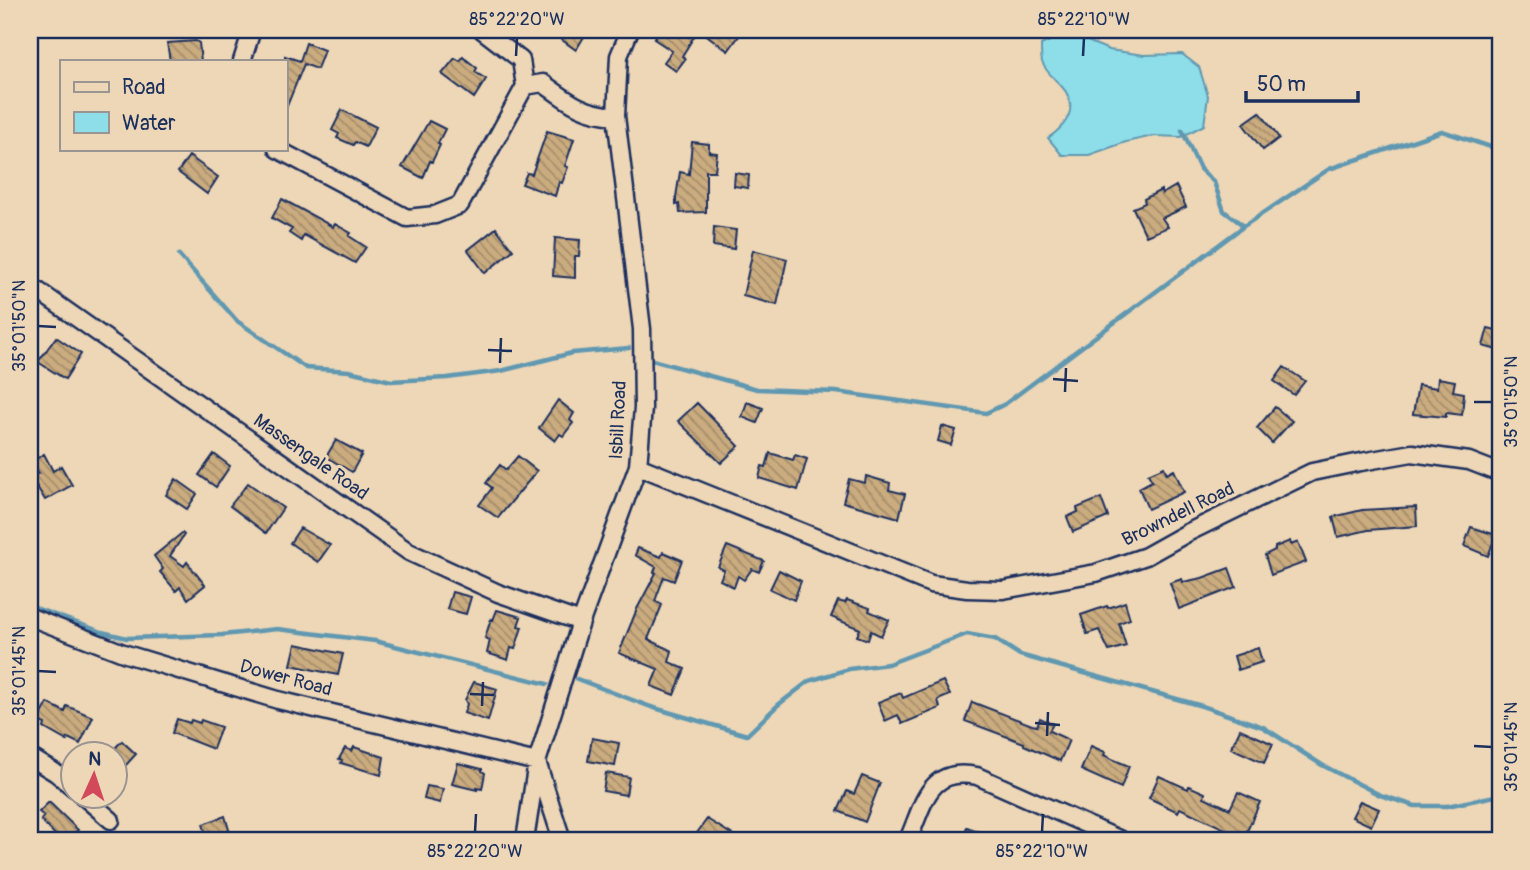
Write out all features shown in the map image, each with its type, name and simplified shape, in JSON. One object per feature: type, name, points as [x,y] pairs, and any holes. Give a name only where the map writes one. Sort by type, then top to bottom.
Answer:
[{"type":"street","points":[[242,60],[252,30]]},
{"type":"street","points":[[279,150],[407,218],[435,215],[460,205],[525,86],[521,60],[482,30]]},
{"type":"street","name":"Isbill Road","points":[[525,840],[537,762],[581,622],[638,466],[643,408],[642,329],[616,116],[619,56],[630,30]]},
{"type":"street","points":[[525,86],[543,83],[577,108],[597,115],[616,116]]},
{"type":"street","name":"Massengale Road","points":[[37,290],[409,552],[498,593],[581,622]]},
{"type":"street","name":"Browndell Road","points":[[638,466],[930,584],[1003,590],[1093,574],[1146,556],[1312,472],[1412,453],[1469,461],[1500,473]]},
{"type":"street","name":"Dower Road","points":[[30,617],[126,654],[278,700],[537,762]]},
{"type":"street","points":[[30,757],[60,776]]},
{"type":"street","points":[[537,762],[562,840]]},
{"type":"street","points":[[908,840],[929,793],[938,781],[950,774],[963,773],[977,776],[1121,840]]},
{"type":"street","points":[[99,810],[111,820]]},
{"type":"water","points":[[1075,36],[1109,50],[1144,55],[1182,54],[1199,67],[1208,96],[1204,125],[1181,137],[1153,136],[1089,155],[1062,155],[1048,138],[1067,119],[1070,113],[1069,99],[1044,67],[1041,45],[1058,37]]},
{"type":"building","points":[[567,30],[588,30],[576,50],[562,40]]},
{"type":"building","points":[[660,30],[698,30],[682,56],[685,59],[676,71],[664,62],[672,51],[654,39]]},
{"type":"building","points":[[700,30],[730,30],[739,36],[728,51]]},
{"type":"building","points":[[196,41],[199,43],[201,60],[170,60],[167,43]]},
{"type":"building","points":[[306,43],[324,50],[317,69],[304,64],[287,106],[285,56],[300,61]]},
{"type":"building","points":[[463,57],[477,68],[475,72],[486,79],[474,98],[442,74],[455,58],[460,61]]},
{"type":"building","points":[[342,110],[376,127],[366,147],[337,138],[339,134],[332,130]]},
{"type":"building","points":[[1260,112],[1279,138],[1263,150],[1243,124]]},
{"type":"building","points":[[429,121],[445,129],[423,178],[402,167]]},
{"type":"building","points":[[547,131],[574,139],[565,166],[568,167],[555,196],[522,184],[527,173],[532,174]]},
{"type":"building","points":[[692,142],[709,144],[709,152],[717,153],[715,171],[706,171],[706,212],[680,213],[676,197],[680,172],[689,174]]},
{"type":"building","points":[[189,156],[218,177],[207,194],[178,172]]},
{"type":"building","points":[[735,173],[749,175],[748,188],[734,186]]},
{"type":"building","points":[[1176,186],[1186,207],[1162,218],[1168,227],[1146,236],[1133,208],[1145,203],[1144,199],[1161,190],[1162,194]]},
{"type":"building","points":[[282,199],[333,227],[335,224],[351,233],[349,236],[366,247],[355,263],[304,235],[301,241],[289,233],[292,229],[272,218]]},
{"type":"building","points":[[714,227],[736,230],[734,249],[713,246]]},
{"type":"building","points":[[496,228],[513,250],[485,273],[468,250]]},
{"type":"building","points":[[555,238],[580,240],[579,256],[575,256],[575,278],[553,276]]},
{"type":"building","points":[[753,250],[787,259],[777,305],[743,296]]},
{"type":"building","points":[[1488,328],[1500,331],[1497,350],[1483,346]]},
{"type":"building","points":[[56,337],[81,354],[65,379],[38,362]]},
{"type":"building","points":[[1284,367],[1305,381],[1294,395],[1274,381]]},
{"type":"building","points":[[1438,378],[1455,381],[1453,391],[1464,393],[1462,415],[1446,413],[1446,417],[1413,414],[1418,385],[1437,388]]},
{"type":"building","points":[[558,400],[574,413],[570,420],[573,423],[563,436],[560,434],[555,441],[539,428]]},
{"type":"building","points":[[747,402],[763,408],[757,423],[742,417]]},
{"type":"building","points":[[697,403],[739,446],[721,463],[678,421]]},
{"type":"building","points":[[1275,407],[1292,421],[1272,443],[1257,428]]},
{"type":"building","points":[[942,426],[956,430],[951,445],[938,441]]},
{"type":"building","points":[[336,440],[362,454],[352,472],[326,457]]},
{"type":"building","points":[[770,453],[793,460],[795,455],[807,459],[798,490],[759,478]]},
{"type":"building","points":[[44,454],[53,471],[61,466],[72,485],[45,500],[31,477],[39,473],[31,462]]},
{"type":"building","points":[[214,454],[230,466],[216,487],[199,475]]},
{"type":"building","points":[[518,456],[537,471],[498,518],[479,505],[492,488],[486,483],[500,465],[506,470]]},
{"type":"building","points":[[1164,467],[1167,474],[1174,470],[1184,492],[1148,509],[1139,488],[1152,481],[1148,474]]},
{"type":"building","points":[[866,476],[890,483],[889,490],[905,494],[899,518],[843,502],[849,479],[865,483]]},
{"type":"building","points":[[176,479],[197,494],[187,509],[166,495]]},
{"type":"building","points":[[248,483],[283,508],[266,533],[230,506]]},
{"type":"building","points":[[1101,498],[1108,517],[1073,532],[1067,517],[1078,512],[1077,508]]},
{"type":"building","points":[[1416,507],[1417,526],[1368,530],[1338,537],[1333,517],[1362,510]]},
{"type":"building","points":[[1471,527],[1496,535],[1488,556],[1464,546]]},
{"type":"building","points":[[300,528],[330,545],[318,562],[290,543]]},
{"type":"building","points":[[182,533],[184,535],[170,556],[184,566],[187,562],[205,585],[188,599],[180,587],[176,591],[160,572],[163,569],[154,556]]},
{"type":"building","points":[[1290,541],[1291,545],[1298,542],[1306,562],[1271,575],[1265,555]]},
{"type":"building","points":[[727,546],[764,561],[759,572],[752,569],[744,580],[738,576],[734,587],[720,580],[724,570],[718,567]]},
{"type":"building","points":[[638,548],[661,557],[663,552],[682,560],[674,581],[664,577],[655,601],[662,605],[648,639],[672,651],[669,662],[685,669],[674,695],[651,686],[658,669],[619,653],[637,609],[656,573],[656,567],[635,555]]},
{"type":"building","points":[[1229,568],[1236,587],[1179,609],[1170,583],[1202,578]]},
{"type":"building","points":[[779,570],[801,581],[794,600],[770,589]]},
{"type":"building","points":[[452,592],[471,597],[466,614],[447,609]]},
{"type":"building","points":[[847,600],[870,608],[869,611],[889,620],[881,636],[871,631],[868,640],[857,636],[860,629],[831,617],[838,601],[845,603]]},
{"type":"building","points":[[1125,602],[1130,619],[1119,623],[1126,646],[1109,651],[1099,630],[1087,634],[1081,615]]},
{"type":"building","points":[[497,610],[521,617],[518,626],[522,627],[515,649],[511,648],[508,660],[487,653],[490,640],[485,638]]},
{"type":"building","points":[[296,644],[343,654],[338,675],[291,665]]},
{"type":"building","points":[[1258,648],[1262,662],[1238,670],[1234,656]]},
{"type":"building","points":[[943,681],[950,695],[938,700],[940,708],[902,724],[898,715],[885,721],[878,702],[901,693],[903,698]]},
{"type":"building","points":[[474,682],[497,689],[488,721],[464,713],[467,704],[465,700]]},
{"type":"building","points":[[972,702],[1032,725],[1037,726],[1040,718],[1053,724],[1049,731],[1069,740],[1060,761],[1024,743],[965,721]]},
{"type":"building","points":[[48,703],[65,712],[67,706],[93,717],[82,740],[65,740],[44,728],[45,724],[38,721]]},
{"type":"building","points":[[177,719],[190,723],[191,720],[200,723],[201,720],[221,727],[213,749],[172,733]]},
{"type":"building","points":[[1240,729],[1273,744],[1264,763],[1231,748]]},
{"type":"building","points":[[592,738],[619,743],[615,766],[588,761]]},
{"type":"building","points":[[1091,746],[1129,766],[1121,788],[1081,770]]},
{"type":"building","points":[[354,747],[384,757],[381,775],[341,763],[342,760],[339,759],[345,748],[352,751]]},
{"type":"building","points":[[130,748],[136,754],[130,761]]},
{"type":"building","points":[[458,763],[482,769],[485,773],[482,789],[452,784]]},
{"type":"building","points":[[606,773],[629,777],[626,795],[603,791]]},
{"type":"building","points":[[862,776],[880,783],[865,822],[838,811],[847,791],[854,794]]},
{"type":"building","points":[[1159,776],[1188,789],[1189,786],[1205,793],[1204,797],[1230,809],[1238,792],[1260,802],[1244,838],[1180,808],[1178,812],[1149,798]]},
{"type":"building","points":[[427,786],[443,789],[440,803],[424,799]]},
{"type":"building","points":[[1360,801],[1379,809],[1371,826],[1352,817]]},
{"type":"building","points":[[49,802],[78,830],[67,840],[60,840],[41,820],[44,816],[39,812]]},
{"type":"building","points":[[225,816],[232,840],[208,840],[203,824]]},
{"type":"building","points":[[707,819],[741,840],[692,840]]},
{"type":"building","points":[[967,827],[999,840],[961,840]]},
{"type":"waterway","points":[[1182,130],[1200,169],[1214,182],[1224,211],[1244,226]]},
{"type":"waterway","points":[[652,360],[757,389],[836,392],[986,413],[1005,404],[1244,226],[1329,169],[1442,131],[1500,150]]},
{"type":"waterway","points":[[179,255],[237,321],[306,368],[349,371],[391,381],[447,378],[501,371],[572,353],[629,348]]},
{"type":"waterway","points":[[30,606],[102,632],[127,638],[222,635],[277,629],[375,641],[547,684]]},
{"type":"waterway","points":[[577,679],[651,707],[747,735],[778,705],[809,681],[849,669],[888,664],[967,634],[995,639],[1020,655],[1202,706],[1263,727],[1322,765],[1380,795],[1415,806],[1447,806],[1500,795]]}]
